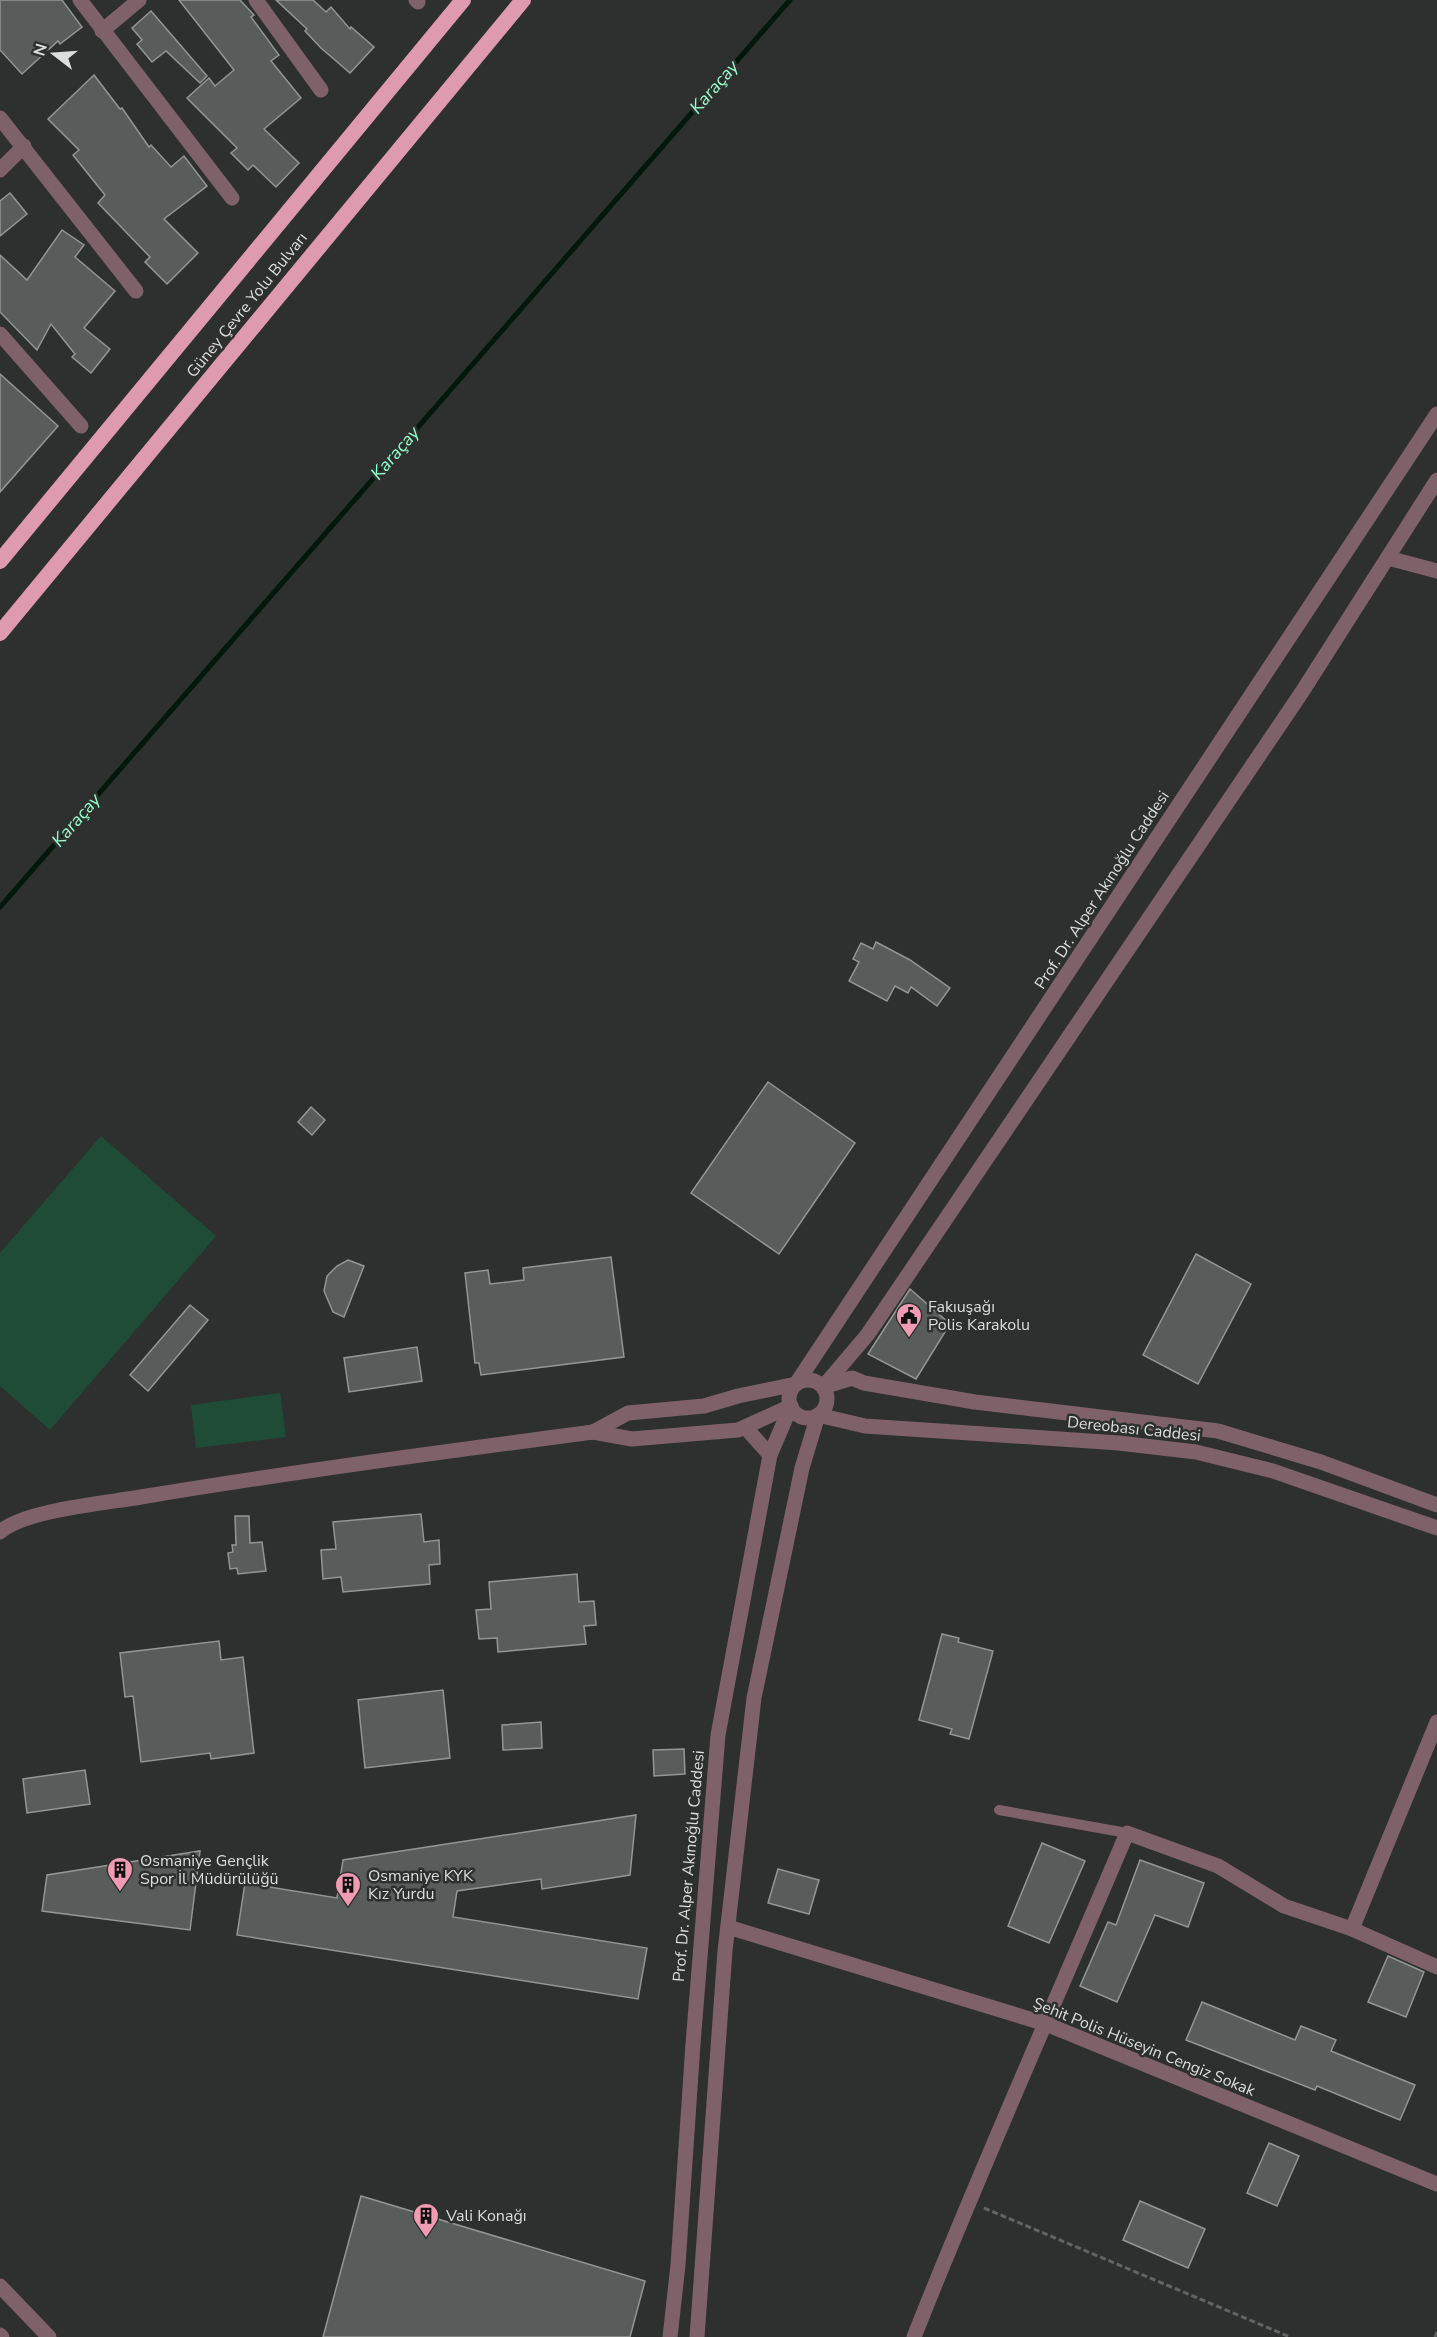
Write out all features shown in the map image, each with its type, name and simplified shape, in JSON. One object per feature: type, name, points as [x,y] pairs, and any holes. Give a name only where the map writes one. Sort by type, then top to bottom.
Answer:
[{"type":"highway","name":"Güney Çevre Yolu Bulvarı","points":[[0,561],[463,0]]},
{"type":"highway","name":"Güney Çevre Yolu Bulvarı","points":[[0,633],[523,0]]},
{"type":"street","points":[[80,0],[232,198]]},
{"type":"street","points":[[102,31],[139,0]]},
{"type":"street","points":[[256,0],[321,90]]},
{"type":"street","points":[[0,118],[136,291]]},
{"type":"street","points":[[0,170],[24,146]]},
{"type":"street","points":[[0,334],[81,426]]},
{"type":"street","name":"Prof. Dr. Alper Akınoğlu Caddesi","points":[[796,1384],[1437,414]]},
{"type":"street","points":[[823,1387],[868,1334],[1295,702],[1437,480]]},
{"type":"street","points":[[1388,558],[1437,571]]},
{"type":"street","points":[[823,1387],[852,1378],[849,1365],[852,1352]]},
{"type":"street","name":"Dereobası Caddesi","points":[[852,1378],[864,1383],[975,1402],[1218,1431],[1321,1462],[1437,1505]]},
{"type":"street","points":[[593,1432],[628,1413],[704,1406],[807,1380],[823,1387],[826,1399],[818,1415],[802,1468],[754,1698],[728,1927],[697,2337]]},
{"type":"street","points":[[796,1384],[790,1394],[791,1407],[799,1415],[812,1417],[818,1415]]},
{"type":"street","points":[[0,1532],[29,1518],[64,1510],[266,1476],[593,1432],[632,1439],[738,1430],[791,1407]]},
{"type":"street","name":"Prof. Dr. Alper Akınoğlu Caddesi","points":[[670,2337],[678,2265],[718,1735],[770,1455],[791,1407]]},
{"type":"street","name":"Dereobası Caddesi","points":[[818,1415],[865,1426],[1119,1443],[1196,1452],[1273,1471],[1437,1528]]},
{"type":"street","points":[[810,1440],[835,1419]]},
{"type":"street","points":[[746,1427],[770,1455]]},
{"type":"street","points":[[1352,1929],[1437,1722]]},
{"type":"street","points":[[914,2337],[968,2201],[1127,1833],[1218,1866],[1284,1906],[1352,1929],[1437,1967]]},
{"type":"street","name":"Şehit Polis Hüseyin Cengiz Sokak","points":[[728,1927],[1046,2024],[1437,2184]]},
{"type":"street","points":[[0,2286],[49,2337]]},
{"type":"lane","points":[[999,1809],[1127,1833]]},
{"type":"path","points":[[968,2201],[1290,2337]]},
{"type":"path","points":[[1435,2337],[1437,2332]]},
{"type":"green space","points":[[101,1136],[216,1236],[50,1430],[0,1386],[0,1253]]},
{"type":"green space","points":[[280,1393],[286,1437],[196,1448],[191,1405]]},
{"type":"building","points":[[0,0],[62,0],[82,27],[60,44],[58,41],[22,74],[0,50]]},
{"type":"building","points":[[179,0],[240,0],[254,15],[251,17],[279,55],[271,61],[301,98],[264,129],[299,163],[276,187],[253,165],[248,170],[231,153],[237,148],[187,98],[209,78],[215,86],[234,70]]},
{"type":"building","points":[[276,0],[313,0],[326,12],[331,7],[350,29],[351,27],[374,47],[350,73],[321,48],[305,31],[307,29]]},
{"type":"building","points":[[151,11],[207,76],[200,83],[166,51],[152,62],[137,44],[142,40],[132,28]]},
{"type":"building","points":[[94,75],[120,109],[122,108],[149,147],[151,145],[171,167],[184,156],[207,186],[164,219],[198,253],[167,284],[145,262],[150,257],[98,203],[105,195],[73,155],[79,150],[48,119]]},
{"type":"building","points":[[10,193],[27,214],[0,236],[0,201]]},
{"type":"building","points":[[62,230],[84,245],[75,257],[115,291],[84,328],[110,349],[91,373],[72,357],[75,354],[51,324],[37,350],[0,312],[0,255],[27,280]]},
{"type":"building","points":[[0,374],[58,426],[0,492]]},
{"type":"building","points":[[876,942],[910,960],[950,988],[937,1006],[911,987],[908,993],[895,986],[887,1001],[849,981],[859,962],[853,959],[861,943],[873,949]]},
{"type":"building","points":[[768,1082],[855,1143],[779,1254],[691,1193]]},
{"type":"building","points":[[311,1107],[325,1120],[312,1135],[298,1122]]},
{"type":"building","points":[[1196,1254],[1251,1284],[1198,1384],[1143,1355]]},
{"type":"building","points":[[611,1257],[624,1357],[481,1375],[479,1363],[475,1363],[465,1273],[488,1270],[490,1284],[524,1280],[523,1268]]},
{"type":"building","points":[[348,1260],[364,1266],[344,1317],[333,1312],[324,1291],[327,1276],[337,1266]]},
{"type":"building","name":"Fakıuşağı Polis Karakolu","points":[[910,1289],[950,1324],[916,1379],[868,1354]]},
{"type":"building","points":[[190,1305],[208,1320],[148,1391],[130,1375]]},
{"type":"building","points":[[417,1347],[422,1381],[349,1392],[344,1358]]},
{"type":"building","points":[[421,1514],[424,1542],[439,1540],[440,1564],[429,1565],[430,1584],[343,1592],[341,1577],[323,1579],[321,1550],[336,1549],[333,1522]]},
{"type":"building","points":[[235,1516],[249,1516],[250,1543],[262,1542],[266,1571],[238,1574],[237,1568],[230,1569],[228,1553],[233,1552],[232,1545],[236,1545]]},
{"type":"building","points":[[577,1574],[579,1602],[594,1601],[596,1625],[584,1626],[586,1644],[498,1652],[497,1638],[479,1639],[476,1610],[491,1609],[489,1582]]},
{"type":"building","points":[[942,1634],[959,1638],[958,1642],[993,1651],[969,1739],[950,1734],[952,1729],[919,1720]]},
{"type":"building","points":[[219,1641],[221,1660],[243,1657],[254,1753],[211,1759],[210,1753],[141,1762],[133,1696],[125,1697],[120,1653]]},
{"type":"building","points":[[443,1690],[450,1758],[365,1768],[358,1700]]},
{"type":"building","points":[[541,1722],[542,1748],[503,1750],[502,1725]]},
{"type":"building","points":[[684,1749],[685,1774],[654,1776],[653,1750]]},
{"type":"building","points":[[85,1770],[90,1804],[27,1813],[23,1779]]},
{"type":"building","name":"Osmaniye KYK Kız Yurdu","points":[[636,1815],[630,1875],[542,1889],[541,1879],[457,1891],[453,1917],[647,1948],[638,1999],[237,1935],[245,1883],[337,1898],[343,1860]]},
{"type":"building","points":[[1042,1843],[1085,1861],[1049,1943],[1008,1926]]},
{"type":"building","name":"Osmaniye Gençlik Spor İl Müdürülüğü","points":[[200,1851],[190,1930],[42,1911],[47,1875]]},
{"type":"building","points":[[1140,1860],[1204,1883],[1188,1927],[1155,1915],[1117,2002],[1080,1986],[1108,1922],[1116,1925]]},
{"type":"building","points":[[778,1869],[819,1880],[809,1914],[768,1903]]},
{"type":"building","points":[[1388,1956],[1424,1972],[1406,2017],[1368,2002]]},
{"type":"building","points":[[1202,2002],[1295,2040],[1301,2026],[1336,2040],[1331,2051],[1415,2085],[1400,2120],[1317,2086],[1315,2090],[1186,2040]]},
{"type":"building","points":[[1269,2143],[1299,2156],[1277,2206],[1247,2193]]},
{"type":"building","name":"Vali Konağı","points":[[361,2196],[645,2281],[630,2337],[323,2337]]},
{"type":"building","points":[[1140,2201],[1205,2229],[1188,2268],[1123,2240]]},
{"type":"waterway","name":"Karaçay","points":[[0,907],[790,0]]},
{"type":"place","name":"Fakıuşağı Polis Karakolu","points":[[909,1339]]},
{"type":"place","name":"Osmaniye Gençlik Spor İl Müdürülüğü","points":[[120,1893]]},
{"type":"place","name":"Osmaniye KYK Kız Yurdu","points":[[348,1908]]},
{"type":"place","name":"Vali Konağı","points":[[426,2239]]}]
